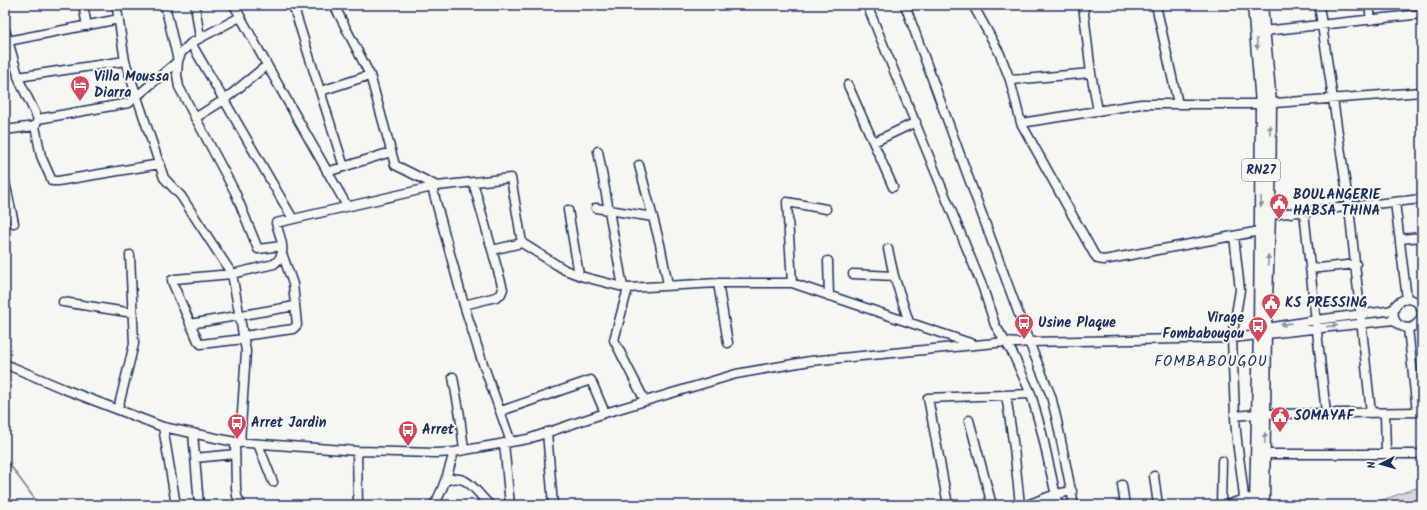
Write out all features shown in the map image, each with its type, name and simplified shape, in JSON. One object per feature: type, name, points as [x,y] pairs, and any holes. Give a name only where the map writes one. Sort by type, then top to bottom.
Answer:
[{"type":"main road","name":"RN27","points":[[1254,5],[1266,103],[1260,231],[1263,332]]},
{"type":"main road","name":"RN27","points":[[1255,500],[1261,414],[1263,332],[1270,215],[1262,5]]},
{"type":"main road","name":"RN27","points":[[1261,414],[1265,454],[1264,505]]},
{"type":"street","points":[[83,5],[86,26]]},
{"type":"street","points":[[119,5],[117,10],[125,61],[164,178],[181,196],[232,274],[246,351],[236,454],[236,488],[237,496],[241,505]]},
{"type":"street","points":[[165,5],[178,61]]},
{"type":"street","points":[[195,5],[200,38]]},
{"type":"street","points":[[234,5],[347,206]]},
{"type":"street","points":[[293,5],[344,167]]},
{"type":"street","points":[[334,5],[370,76],[395,165],[435,186],[464,305],[481,358],[501,411],[507,442],[510,505]]},
{"type":"street","points":[[867,5],[983,288],[995,326],[1013,354],[1031,394],[1042,433],[1058,505]]},
{"type":"street","points":[[905,5],[1029,342],[1051,396],[1058,421],[1074,505]]},
{"type":"street","points":[[1083,5],[1091,73],[1098,111]]},
{"type":"street","points":[[1156,5],[1178,104]]},
{"type":"street","points":[[1319,5],[1349,207],[1371,413]]},
{"type":"street","points":[[1369,5],[1371,20]]},
{"type":"street","points":[[975,6],[1000,54],[1010,80],[1021,123],[1098,259],[1104,260],[1260,231]]},
{"type":"street","points":[[1264,31],[1422,14]]},
{"type":"street","points":[[240,17],[200,38],[181,53],[178,61],[177,75],[179,87],[235,192],[258,249],[282,246]]},
{"type":"street","points":[[119,19],[86,26],[6,34],[18,76],[37,123],[41,156],[52,181],[160,164]]},
{"type":"street","points":[[191,44],[293,219]]},
{"type":"street","points":[[18,76],[125,61]]},
{"type":"street","points":[[5,130],[129,103],[178,61]]},
{"type":"street","points":[[195,118],[224,100],[267,65]]},
{"type":"street","points":[[1010,80],[1091,73]]},
{"type":"street","points":[[321,91],[370,76]]},
{"type":"street","points":[[848,84],[893,187]]},
{"type":"street","points":[[1021,123],[1141,104],[1266,103],[1422,92]]},
{"type":"street","points":[[874,142],[916,122]]},
{"type":"street","points":[[598,151],[626,288],[614,340],[645,401]]},
{"type":"street","points":[[328,172],[391,152]]},
{"type":"street","points":[[640,165],[660,244],[668,285]]},
{"type":"street","points":[[283,256],[274,264],[232,274],[172,280],[172,284],[190,324],[201,344],[296,328],[297,325],[293,284],[283,256],[276,223],[435,186],[511,178],[522,243]]},
{"type":"street","points":[[5,182],[14,224]]},
{"type":"street","points":[[464,305],[496,297],[501,294],[503,288],[473,182]]},
{"type":"street","points":[[1270,215],[1422,199]]},
{"type":"street","points":[[792,283],[787,202],[826,209]]},
{"type":"street","points":[[1395,202],[1408,298]]},
{"type":"street","points":[[596,208],[653,217]]},
{"type":"street","points":[[568,210],[579,276]]},
{"type":"street","points":[[1304,212],[1326,413]]},
{"type":"street","points":[[1234,236],[1240,290],[1232,338],[1236,435],[1241,464],[1244,499]]},
{"type":"street","points":[[1400,239],[1422,237]]},
{"type":"street","points":[[492,250],[522,243],[565,270],[579,276],[626,288],[718,283],[792,283],[976,345]]},
{"type":"street","points":[[888,249],[894,276],[909,322]]},
{"type":"street","points":[[118,409],[134,344],[130,255]]},
{"type":"street","points":[[828,261],[829,296]]},
{"type":"street","points":[[1310,270],[1356,264]]},
{"type":"street","points":[[853,274],[894,276]]},
{"type":"street","points":[[718,283],[728,344]]},
{"type":"street","points":[[1361,318],[1394,320],[1402,327],[1408,328],[1415,326],[1420,321],[1422,312],[1417,302],[1408,298],[1397,303],[1394,309],[1394,320]]},
{"type":"street","points":[[63,302],[133,313]]},
{"type":"street","points":[[190,324],[295,306]]},
{"type":"street","points":[[5,364],[64,389],[163,426],[238,443],[357,451],[437,453],[454,452],[528,438],[605,413],[736,374],[810,361],[1006,342],[1018,343],[1232,338],[1361,318],[1394,309]]},
{"type":"street","points":[[1235,416],[1261,414],[1419,412],[1408,328]]},
{"type":"street","points":[[453,377],[464,450]]},
{"type":"street","points":[[501,411],[591,380],[605,413]]},
{"type":"street","points":[[948,505],[928,398],[1031,394]]},
{"type":"street","points":[[1006,395],[1014,448],[1020,505]]},
{"type":"street","points":[[1386,413],[1386,454]]},
{"type":"street","points":[[969,420],[992,505]]},
{"type":"street","points":[[163,426],[176,505]]},
{"type":"street","points":[[547,432],[552,505]]},
{"type":"street","points":[[193,433],[199,505]]},
{"type":"street","points":[[258,444],[273,482]]},
{"type":"street","points":[[357,451],[358,505]]},
{"type":"street","points":[[434,505],[445,481],[454,452]]},
{"type":"street","points":[[195,458],[236,454]]},
{"type":"street","points":[[1265,454],[1422,454]]},
{"type":"street","points":[[1221,505],[1222,461]]},
{"type":"street","points":[[1154,476],[1158,505]]},
{"type":"street","points":[[445,481],[453,477],[467,480],[490,505]]},
{"type":"street","points":[[1122,485],[1125,505]]},
{"type":"street","points":[[1026,505],[1056,494],[1072,491]]},
{"type":"street","points":[[1226,505],[1244,499],[1255,500]]},
{"type":"shaded area","points":[[1422,486],[1422,505],[1368,505]]},
{"type":"waterway","points":[[5,458],[39,505]]},
{"type":"waterway","points":[[1416,505],[1422,503]]},
{"type":"place","name":"Villa Moussa Diarra","points":[[80,102]]},
{"type":"place","name":"BOULANGERIE HABSA THINA","points":[[1279,220]]},
{"type":"place","name":"KS PRESSING","points":[[1271,320]]},
{"type":"place","name":"Usine Plaque","points":[[1024,340]]},
{"type":"place","name":"Virage Fombabougou","points":[[1258,343]]},
{"type":"place","name":"SOMAYAF","points":[[1280,433]]},
{"type":"place","name":"Arret Jardin","points":[[237,440]]},
{"type":"place","name":"Arret","points":[[408,447]]},
{"type":"district","name":"FOMBABOUGOU","points":[[1211,362]]}]
